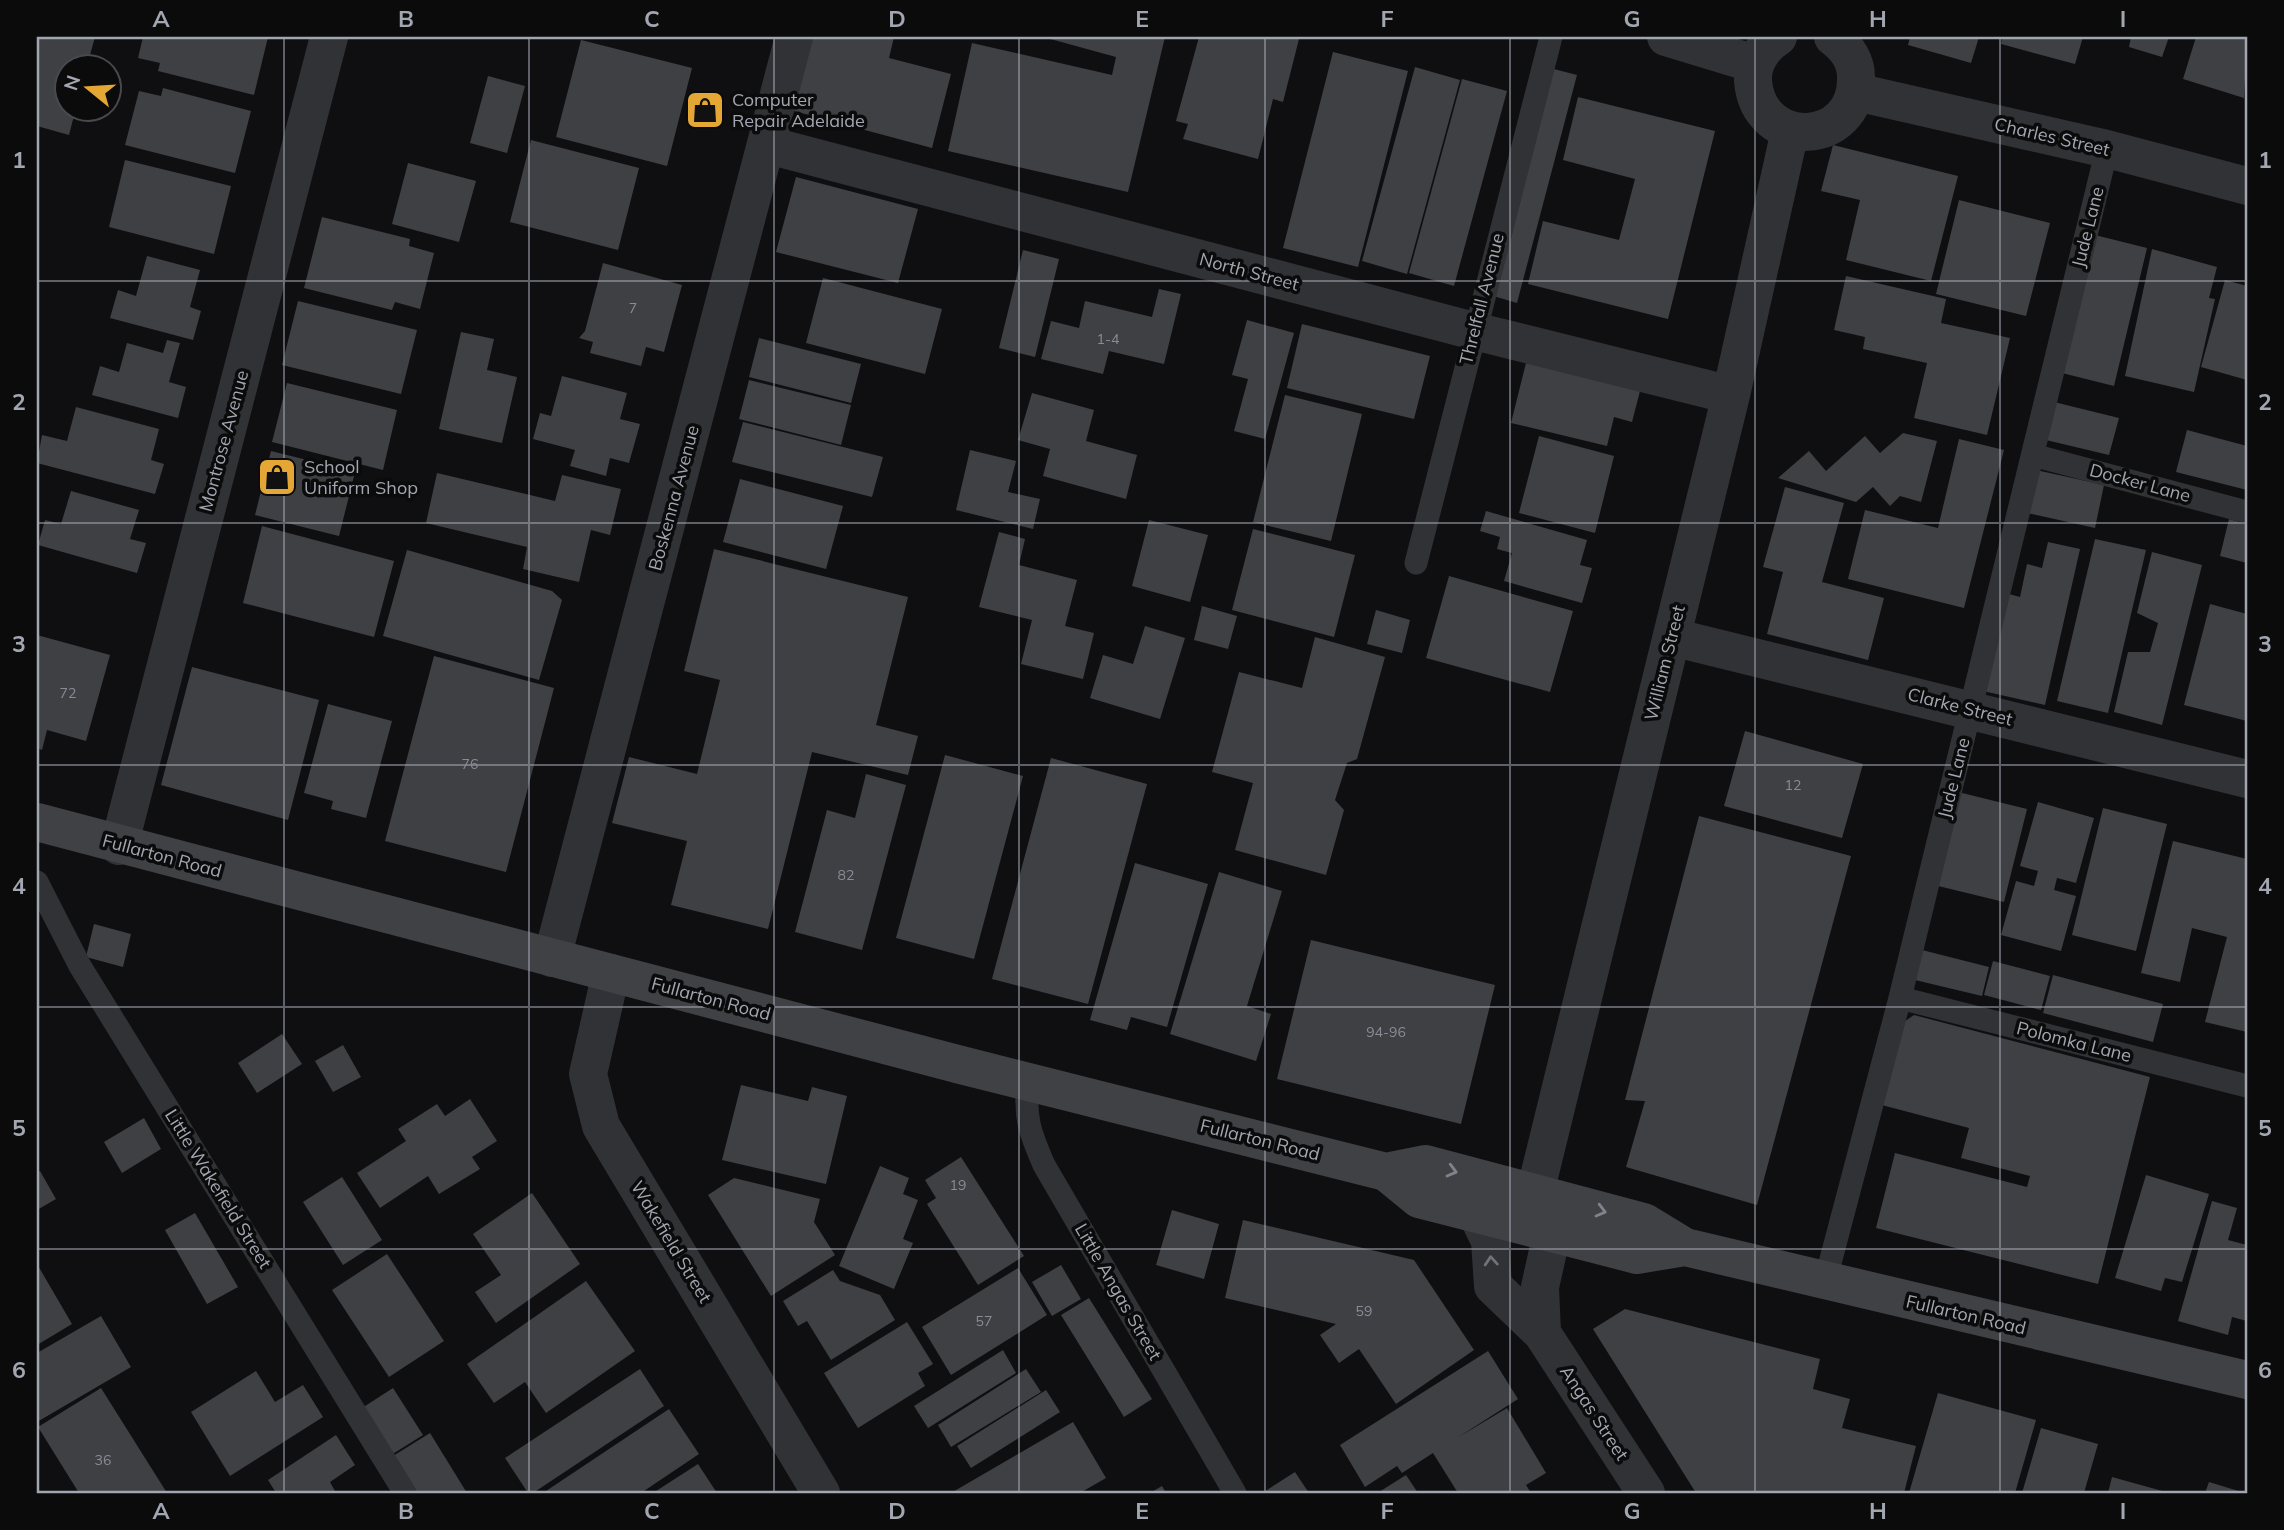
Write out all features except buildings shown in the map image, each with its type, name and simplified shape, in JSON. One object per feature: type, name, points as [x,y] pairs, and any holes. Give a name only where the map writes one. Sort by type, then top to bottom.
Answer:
[{"type":"main road","name":"Fullarton Road","points":[[37,822],[119,846],[1028,1082],[1386,1172],[1419,1199],[1477,1214],[1637,1255],[1685,1247]]},
{"type":"main road","name":"Fullarton Road","points":[[1386,1172],[1426,1164],[1644,1222],[1685,1247],[2247,1380]]},
{"type":"street","name":"Montrose Avenue","points":[[119,846],[329,37]]},
{"type":"street","name":"Boskenna Avenue","points":[[552,958],[768,145],[794,37]]},
{"type":"street","points":[[1666,37],[1767,50],[1755,96],[1763,112],[1776,124],[1790,131],[1811,132],[1829,127],[1844,116],[1856,92],[1856,67],[1848,50],[1833,37]]},
{"type":"street","name":"Charles Street","points":[[1856,92],[2107,149],[2247,186]]},
{"type":"street","name":"William Street","points":[[1535,1193],[1731,396],[1790,131]]},
{"type":"street","name":"North Street","points":[[768,145],[1731,396]]},
{"type":"street","name":"Clarke Street","points":[[1672,637],[2247,779]]},
{"type":"street","name":"Wakefield Street","points":[[611,973],[588,1074],[601,1126],[821,1493]]},
{"type":"street","name":"Angas Street","points":[[1477,1214],[1490,1241],[1493,1286],[1542,1333],[1646,1493]]},
{"type":"street","points":[[1542,1333],[1540,1287],[1552,1233]]},
{"type":"lane","name":"Threlfall Avenue","points":[[1416,562],[1551,37]]},
{"type":"lane","name":"Jude Lane","points":[[1825,1282],[1900,998],[2107,149]]},
{"type":"lane","name":"Docker Lane","points":[[2032,455],[2247,512]]},
{"type":"lane","name":"Little Wakefield Street","points":[[37,882],[80,966],[405,1493]]},
{"type":"lane","name":"Polomka Lane","points":[[1900,998],[2247,1086]]},
{"type":"lane","name":"Little Angas Street","points":[[1028,1082],[1025,1105],[1028,1127],[1044,1165],[1236,1493]]},
{"type":"place","name":"Computer Repair Adelaide","points":[[705,110]]},
{"type":"place","name":"School Uniform Shop","points":[[277,477]]}]
